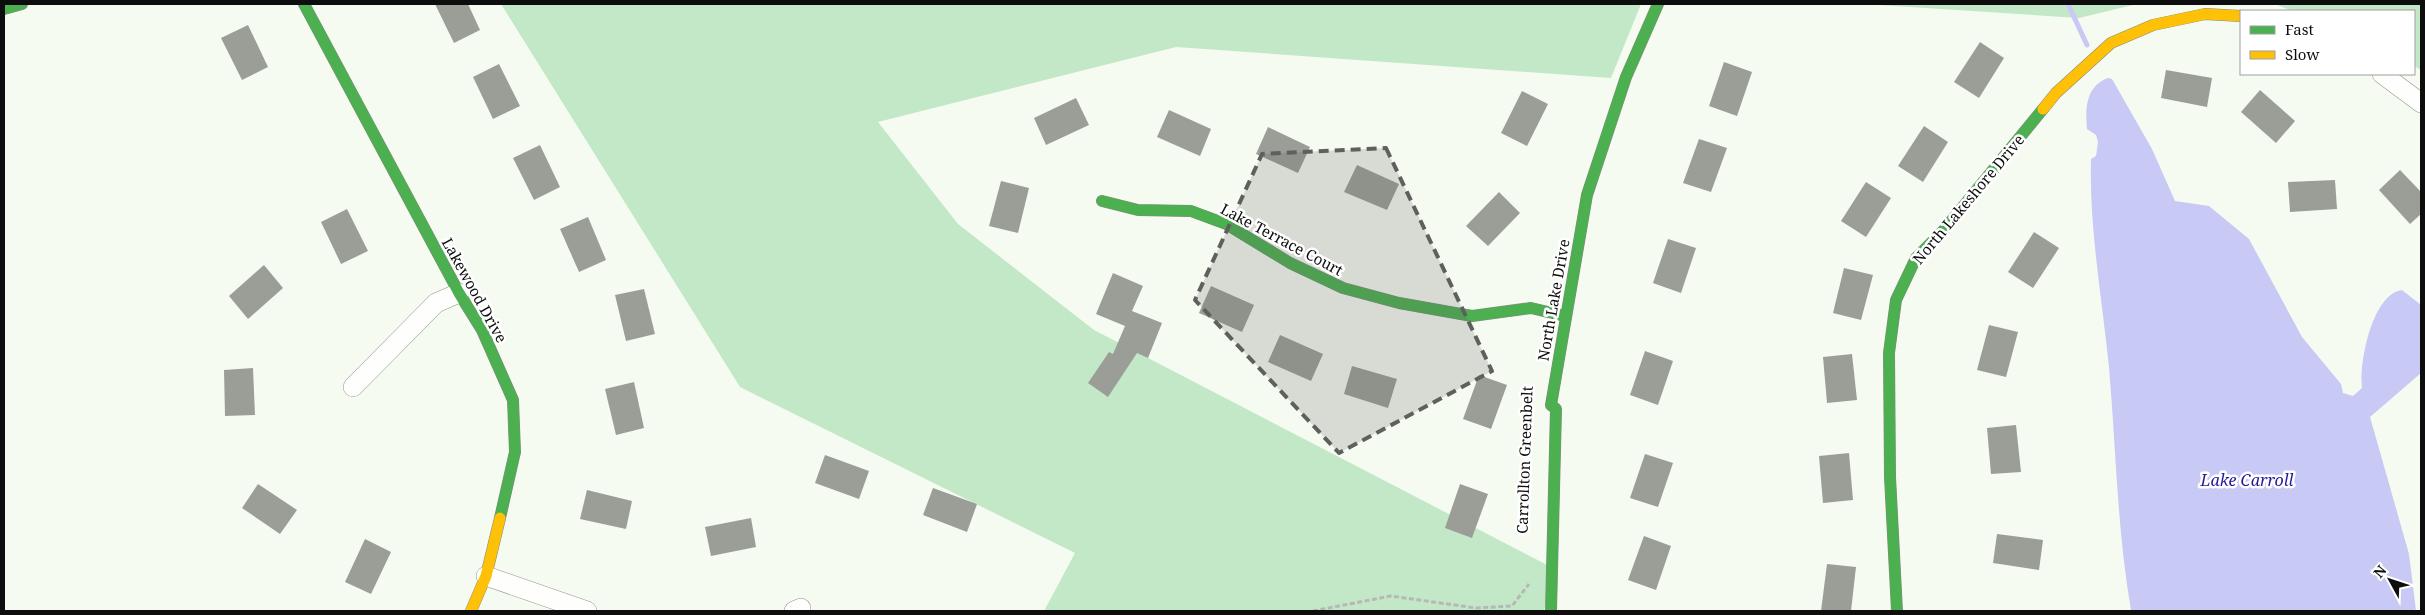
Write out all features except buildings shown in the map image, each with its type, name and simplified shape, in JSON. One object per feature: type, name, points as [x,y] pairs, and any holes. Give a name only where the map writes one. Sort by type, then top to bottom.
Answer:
[{"type":"main road","points":[[4,10],[22,4]]},
{"type":"main road","name":"Lakewood Drive","points":[[304,4],[459,293],[482,330],[513,400],[515,452],[486,576],[471,611]]},
{"type":"main road","name":"North Lake Drive","points":[[1551,611],[1556,410],[1551,406],[1565,316],[1587,195],[1626,77],[1658,4]]},
{"type":"main road","name":"North Lakeshore Drive","points":[[1897,611],[1890,477],[1888,353],[1896,300],[1916,258],[1943,231],[2056,92],[2112,43],[2153,25],[2204,14],[2240,16]]},
{"type":"main road","name":"Lake Terrace Court","points":[[1102,201],[1138,210],[1191,211],[1226,224],[1290,263],[1344,288],[1399,303],[1472,316],[1530,308],[1565,316]]},
{"type":"street","points":[[2383,75],[2421,103]]},
{"type":"street","points":[[353,387],[436,304],[459,293]]},
{"type":"street","points":[[486,576],[587,611]]},
{"type":"path","points":[[1313,611],[1391,596],[1476,608],[1512,606],[1529,585],[1530,577]]},
{"type":"highlighted area","points":[[1386,148],[1492,371],[1339,453],[1195,300],[1262,154]]},
{"type":"green space","points":[[501,4],[1641,4],[1611,78],[1176,47],[878,122],[958,224],[1094,330],[1553,568],[1544,611],[1044,611],[1075,553],[740,387]]},
{"type":"green space","points":[[1863,4],[2137,4],[2079,18]]},
{"type":"green space","points":[[2275,4],[2421,4],[2421,70],[2415,67],[2415,10],[2290,10]]},
{"type":"water","name":"Lake Carroll","points":[[2108,78],[2112,79],[2152,149],[2175,201],[2209,206],[2249,239],[2302,337],[2341,384],[2343,393],[2353,396],[2362,388],[2365,347],[2375,316],[2383,303],[2392,294],[2402,290],[2421,305],[2421,373],[2370,417],[2409,554],[2416,611],[2131,610],[2126,580],[2117,488],[2109,367],[2092,211],[2091,159],[2096,156],[2098,142],[2096,135],[2087,129],[2086,121],[2088,99],[2091,92],[2095,86]]},
{"type":"waterway","points":[[2068,4],[2087,45]]},
{"type":"traffic: fast","points":[[4,9],[22,4]]},
{"type":"traffic: fast","points":[[304,4],[459,293],[482,330],[513,400],[515,452],[500,518]]},
{"type":"traffic: fast","points":[[1551,611],[1556,409],[1551,405],[1587,195],[1626,77],[1658,4]]},
{"type":"traffic: fast","points":[[1897,611],[1890,477],[1889,353],[1896,300],[1916,258],[1943,231],[2043,109]]},
{"type":"traffic: fast","points":[[1102,201],[1138,210],[1191,211],[1226,224],[1290,263],[1343,288],[1399,303],[1472,316],[1531,308],[1565,316]]},
{"type":"traffic: slow","points":[[2043,109],[2056,93],[2111,43],[2153,25],[2205,14],[2240,16]]},
{"type":"traffic: slow","points":[[471,611],[486,576],[500,518]]}]
